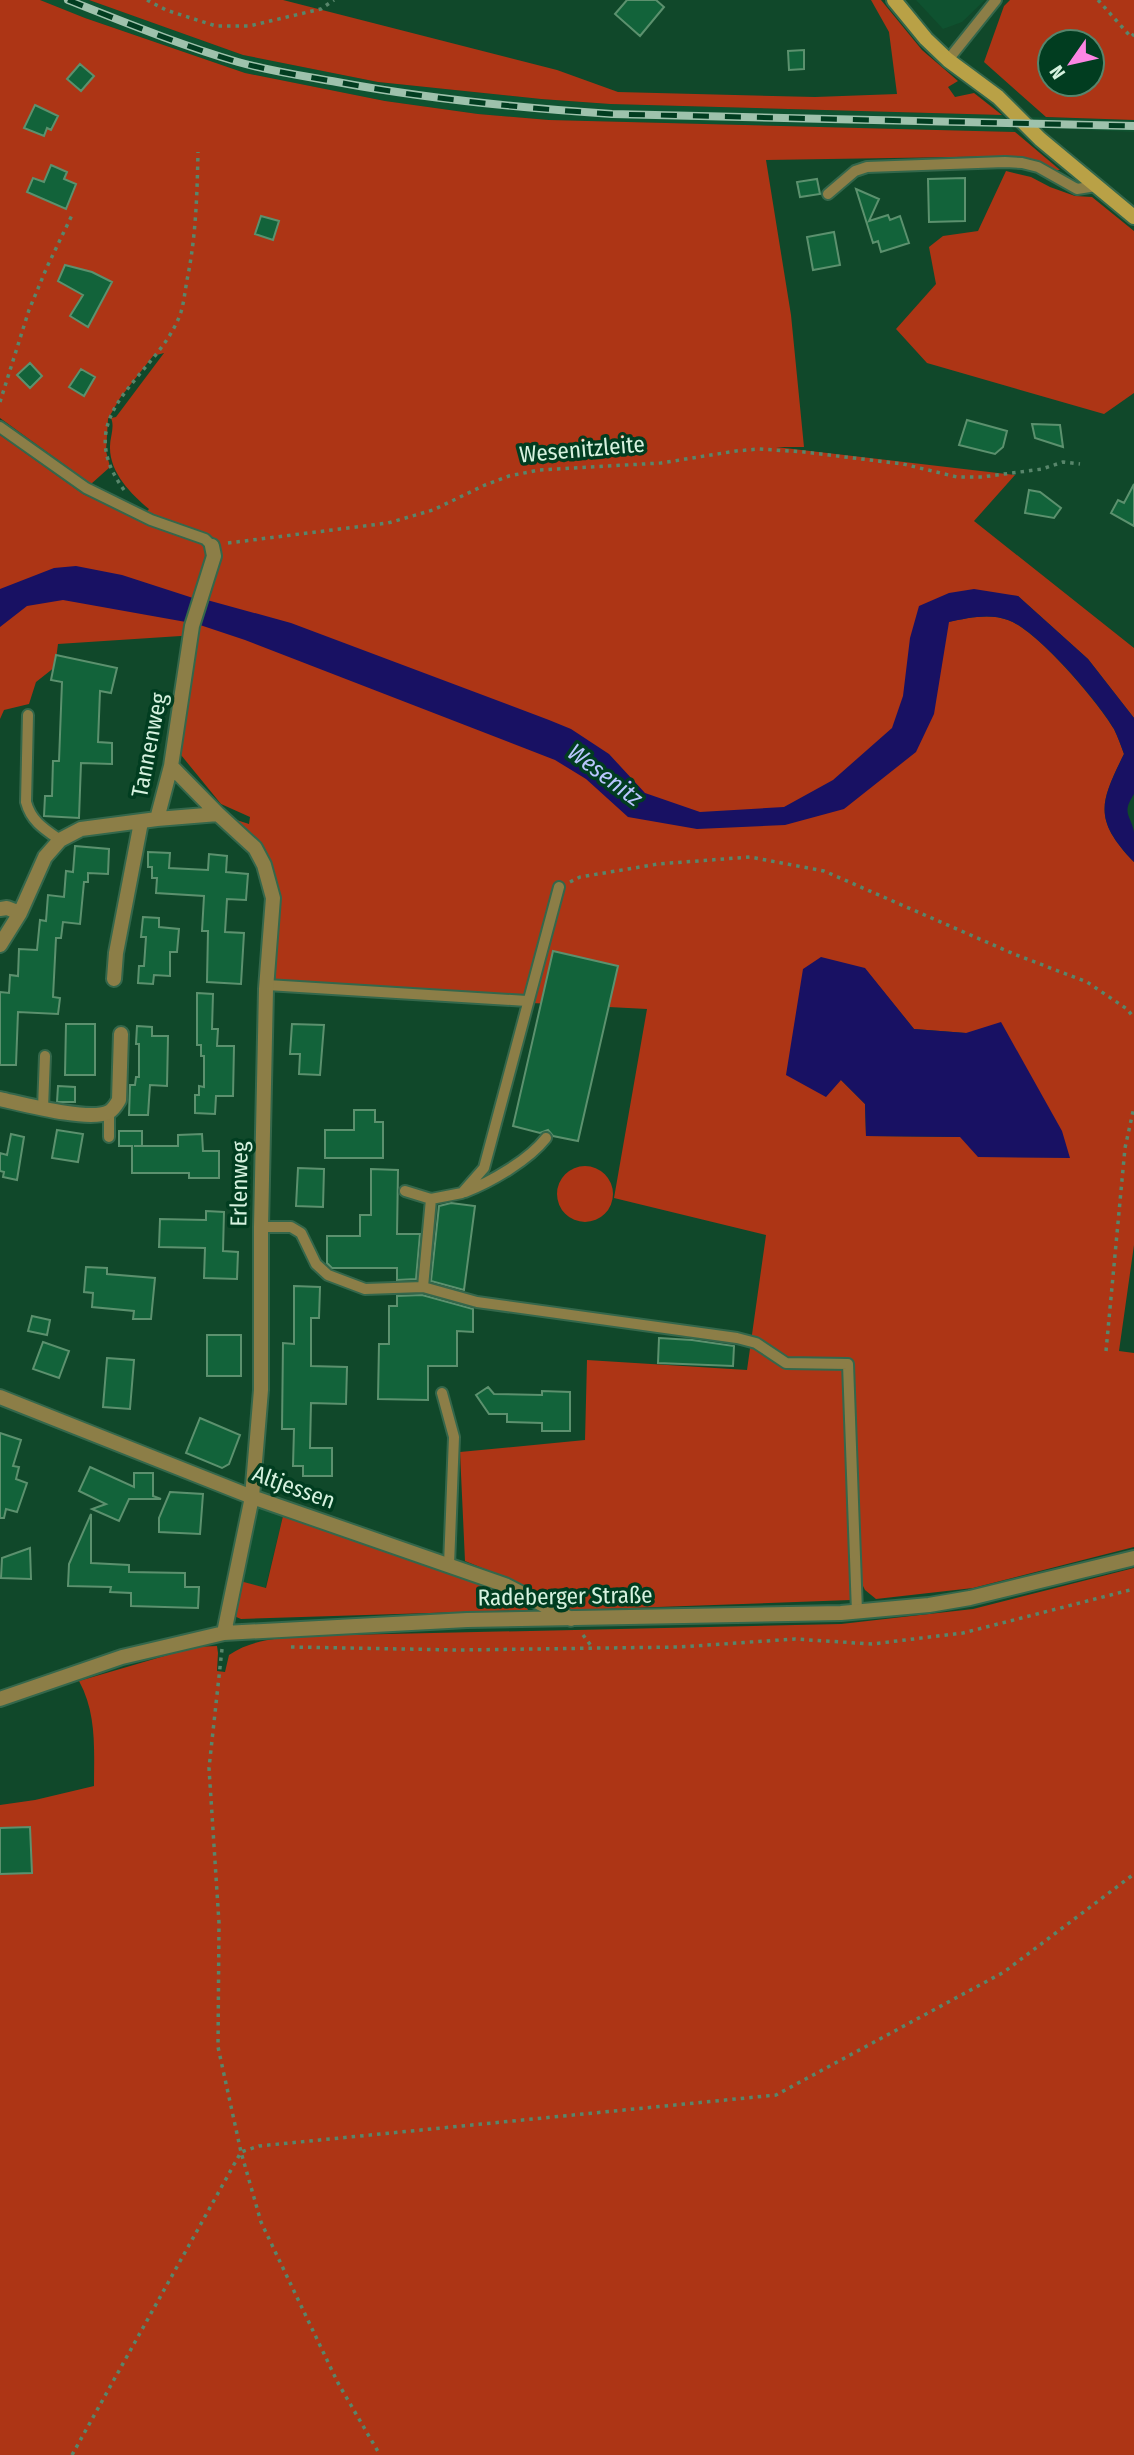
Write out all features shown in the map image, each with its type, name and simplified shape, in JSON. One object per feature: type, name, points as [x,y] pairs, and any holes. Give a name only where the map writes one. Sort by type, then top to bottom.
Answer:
[{"type":"main road","points":[[894,0],[926,39],[948,60],[1014,110],[1040,139],[1134,216]]},
{"type":"street","name":"Tannenweg","points":[[60,840],[81,829],[157,819],[172,766],[192,626],[214,556],[212,546]]},
{"type":"street","name":"Erlenweg","points":[[172,766],[255,848],[271,881],[273,898],[267,985],[261,1227],[261,1390],[252,1497],[224,1633]]},
{"type":"street","points":[[157,819],[218,814]]},
{"type":"street","points":[[114,979],[116,953],[141,822]]},
{"type":"street","points":[[0,945],[20,913],[45,857],[60,840]]},
{"type":"street","points":[[0,909],[7,908],[20,913]]},
{"type":"street","points":[[0,1099],[89,1116],[109,1112],[119,1100],[121,1034]]},
{"type":"street","name":"Altjessen","points":[[0,1397],[252,1497],[505,1585],[572,1619]]},
{"type":"street","name":"Radeberger Straße","points":[[0,1699],[122,1657],[224,1633],[467,1620],[857,1612],[970,1598],[1134,1558]]},
{"type":"lane","points":[[948,60],[996,0]]},
{"type":"lane","points":[[828,194],[855,171],[867,167],[1022,163],[1038,167],[1077,189],[1096,186]]},
{"type":"lane","points":[[0,427],[86,488],[151,520],[205,538],[212,546]]},
{"type":"lane","points":[[28,715],[26,802],[30,816],[60,840]]},
{"type":"lane","points":[[463,1193],[484,1168],[559,887]]},
{"type":"lane","points":[[267,985],[527,1001]]},
{"type":"lane","points":[[43,1108],[45,1056]]},
{"type":"lane","points":[[108,1137],[109,1112]]},
{"type":"lane","points":[[405,1191],[431,1199],[463,1193],[485,1184],[539,1147],[546,1138]]},
{"type":"lane","points":[[423,1287],[431,1199]]},
{"type":"lane","points":[[261,1227],[291,1227],[301,1233],[316,1264],[328,1275],[365,1289],[423,1287],[477,1302],[737,1338],[756,1343],[786,1363],[848,1364],[857,1612]]},
{"type":"lane","points":[[442,1393],[454,1437],[449,1565]]},
{"type":"path","points":[[147,0],[166,10],[216,26],[249,26],[321,9],[334,0]]},
{"type":"path","points":[[1098,0],[1131,37],[1134,34]]},
{"type":"path","points":[[215,32],[216,26]]},
{"type":"path","points":[[129,497],[110,467],[106,451],[108,419],[120,398],[172,329],[181,312],[194,244],[198,152]]},
{"type":"path","points":[[0,402],[29,310],[73,213]]},
{"type":"path","name":"Wesenitzleite","points":[[212,546],[398,521],[433,510],[509,476],[551,469],[661,463],[736,451],[759,449],[804,452],[903,464],[957,477],[982,477],[1042,469],[1063,461],[1080,464]]},
{"type":"path","points":[[559,887],[580,877],[658,864],[750,857],[824,871],[1014,954],[1087,982],[1127,1009],[1134,1018]]},
{"type":"path","points":[[1106,1351],[1125,1148],[1134,1107]]},
{"type":"path","points":[[286,1647],[446,1650],[679,1647],[796,1639],[872,1644],[963,1633],[1134,1589]]},
{"type":"path","points":[[224,1633],[208,1768],[219,1923],[218,2047],[240,2152],[261,2222],[338,2383],[380,2455]]},
{"type":"path","points":[[72,2455],[240,2152],[259,2146],[776,2095],[1004,1972],[1134,1874]]},
{"type":"shaded area","points":[[0,0],[40,0],[245,73],[385,101],[478,114],[549,120],[1015,132],[1060,170],[1021,156],[766,160],[791,315],[804,447],[776,447],[1015,475],[974,521],[1134,648],[1134,718],[1088,659],[1018,596],[949,593],[938,685],[948,622],[986,617],[1008,620],[1035,637],[1081,685],[1114,729],[1124,754],[1110,786],[1105,810],[1106,822],[1112,834],[1134,862],[1134,1245],[1119,1351],[1134,1353],[1134,1547],[973,1588],[876,1599],[865,1590],[861,1582],[850,1586],[851,1600],[573,1610],[465,1561],[460,1452],[585,1440],[587,1360],[747,1370],[766,1235],[614,1198],[647,1009],[266,989],[273,898],[264,865],[218,814],[249,824],[250,817],[221,804],[181,755],[196,635],[58,644],[55,667],[36,682],[29,704],[4,710],[0,719],[0,435],[83,494],[140,520],[149,509],[128,489],[113,465],[110,446],[111,418],[116,417],[164,353],[153,356],[120,398],[108,419],[106,451],[110,467],[91,484],[0,418]],"holes":[[[865,969],[914,1029],[966,1033],[960,1137],[866,1136],[865,1104],[841,1080]]]},
{"type":"shaded area","points":[[40,0],[89,0],[243,55],[378,82],[610,104],[1002,115],[1015,132],[549,120],[478,114],[385,101],[245,73]]},
{"type":"shaded area","points":[[89,0],[283,0],[557,70],[618,92],[815,97],[897,94],[889,32],[871,0],[881,0],[922,50],[958,81],[948,87],[955,97],[974,93],[1002,115],[610,104],[378,82],[243,55]]},
{"type":"shaded area","points":[[916,0],[985,0],[962,22],[943,29]]},
{"type":"shaded area","points":[[1010,0],[1134,0],[1134,120],[1046,117],[984,62],[1004,6]]},
{"type":"shaded area","points":[[1030,117],[1134,120],[1134,132],[1040,128]]},
{"type":"shaded area","points":[[1006,171],[1031,177],[1075,196],[1092,197],[1134,231],[1134,393],[1104,414],[927,363],[896,329],[936,284],[929,247],[943,236],[978,231]]},
{"type":"shaded area","points":[[585,1166],[596,1168],[605,1174],[611,1183],[611,1205],[605,1214],[596,1220],[585,1222],[574,1220],[565,1214],[559,1205],[557,1194],[559,1183],[565,1174],[574,1168]]},
{"type":"shaded area","points":[[259,1508],[283,1516],[265,1589],[240,1581],[254,1510]]},
{"type":"shaded area","points":[[283,1516],[465,1578],[524,1602],[528,1610],[241,1619],[234,1616],[240,1581],[266,1588]]},
{"type":"shaded area","points":[[1134,1568],[1134,2455],[0,2455],[0,1805],[94,1786],[92,1719],[79,1681],[195,1647],[217,1646],[217,1671],[225,1672],[229,1655],[237,1650],[263,1641],[300,1636],[841,1624],[973,1609]]},
{"type":"water","points":[[76,566],[122,575],[193,598],[186,622],[63,600],[27,606],[0,627],[0,589],[54,568]]},
{"type":"water","name":"Wesenitz","points":[[974,589],[1018,596],[1088,659],[1134,718],[1134,794],[1127,810],[1134,832],[1134,862],[1106,822],[1106,798],[1124,754],[1114,729],[1081,685],[1035,637],[1020,626],[1001,618],[978,617],[949,622],[934,714],[916,752],[844,809],[785,825],[697,829],[628,817],[586,779],[555,760],[200,625],[207,600],[291,623],[571,729],[609,754],[645,793],[700,812],[784,807],[833,780],[892,728],[903,696],[910,638],[919,606],[949,593]]},
{"type":"water","points":[[821,957],[865,968],[914,1029],[966,1033],[1001,1022],[1062,1131],[1070,1158],[978,1157],[960,1137],[866,1136],[865,1104],[841,1080],[826,1097],[786,1075],[803,969]]},
{"type":"building","points":[[627,0],[656,0],[664,7],[640,36],[615,14]]},
{"type":"building","points":[[804,50],[804,69],[789,70],[788,51]]},
{"type":"building","points":[[80,64],[94,76],[81,91],[67,79]]},
{"type":"building","points":[[35,105],[58,116],[51,130],[47,128],[44,136],[24,128]]},
{"type":"building","points":[[51,165],[67,172],[64,179],[76,184],[66,209],[27,192],[33,178],[44,182]]},
{"type":"building","points":[[965,178],[965,221],[929,222],[928,179]]},
{"type":"building","points":[[817,179],[820,194],[800,197],[797,182]]},
{"type":"building","points":[[856,189],[879,199],[869,221],[888,215],[890,220],[900,216],[909,243],[881,252],[878,241],[873,243]]},
{"type":"building","points":[[261,216],[279,221],[273,240],[255,234]]},
{"type":"building","points":[[834,232],[840,265],[813,270],[807,237]]},
{"type":"building","points":[[65,265],[92,272],[112,282],[88,327],[70,316],[83,295],[58,281]]},
{"type":"building","points":[[30,363],[42,376],[30,388],[17,375]]},
{"type":"building","points":[[81,369],[95,377],[84,396],[69,387]]},
{"type":"building","points":[[967,420],[1007,431],[1003,447],[995,454],[959,445]]},
{"type":"building","points":[[1032,424],[1060,425],[1063,447],[1035,438]]},
{"type":"building","points":[[1134,484],[1134,526],[1111,513],[1118,500],[1124,503]]},
{"type":"building","points":[[1029,490],[1040,492],[1061,508],[1054,518],[1025,513]]},
{"type":"building","points":[[56,655],[117,668],[111,693],[100,691],[98,742],[112,743],[112,764],[81,763],[79,818],[44,816],[45,796],[52,796],[53,761],[59,761],[62,682],[51,680]]},
{"type":"building","points":[[75,846],[109,849],[108,874],[88,873],[88,882],[84,882],[80,924],[63,922],[61,938],[56,938],[53,997],[60,998],[58,1014],[18,1012],[16,1065],[0,1065],[0,992],[9,993],[10,975],[18,976],[19,949],[37,950],[40,920],[46,921],[48,895],[64,897],[66,871],[73,872]]},
{"type":"building","points":[[148,852],[170,853],[169,868],[208,870],[209,854],[227,856],[226,872],[248,874],[246,900],[227,899],[225,932],[244,933],[241,984],[207,982],[208,931],[202,931],[204,896],[156,893],[157,878],[152,878],[152,867],[148,867]]},
{"type":"building","points":[[143,917],[159,918],[159,927],[179,929],[177,952],[170,952],[170,976],[154,975],[153,984],[138,983],[139,966],[144,966],[146,937],[141,937]]},
{"type":"building","points":[[553,951],[618,966],[578,1141],[553,1136],[548,1130],[540,1133],[513,1126]]},
{"type":"building","points":[[197,993],[213,994],[212,1029],[218,1029],[217,1046],[234,1046],[233,1096],[216,1096],[215,1114],[195,1113],[195,1095],[199,1095],[199,1086],[204,1087],[204,1056],[201,1056],[201,1045],[197,1045]]},
{"type":"building","points":[[66,1024],[95,1024],[95,1075],[65,1075]]},
{"type":"building","points":[[292,1024],[324,1025],[320,1075],[299,1074],[300,1054],[290,1054]]},
{"type":"building","points":[[137,1026],[152,1027],[152,1036],[168,1036],[167,1086],[150,1085],[148,1115],[129,1115],[130,1085],[135,1085],[136,1077],[139,1077]]},
{"type":"building","points":[[58,1086],[75,1087],[75,1102],[57,1102]]},
{"type":"building","points":[[354,1110],[375,1110],[375,1122],[383,1122],[383,1158],[325,1158],[325,1130],[354,1130]]},
{"type":"building","points":[[57,1130],[83,1134],[78,1162],[52,1158]]},
{"type":"building","points":[[119,1131],[142,1131],[142,1146],[178,1146],[178,1135],[202,1134],[203,1151],[219,1151],[219,1178],[189,1178],[189,1173],[132,1173],[132,1146],[119,1146]]},
{"type":"building","points":[[11,1134],[24,1137],[17,1180],[3,1177],[4,1172],[0,1171],[0,1153],[7,1155]]},
{"type":"building","points":[[298,1168],[324,1169],[323,1207],[296,1206]]},
{"type":"building","points":[[371,1169],[398,1170],[397,1234],[420,1234],[416,1279],[397,1280],[397,1268],[332,1268],[327,1263],[327,1236],[360,1236],[360,1215],[371,1215]]},
{"type":"building","points":[[451,1203],[475,1206],[464,1290],[431,1281],[439,1206]]},
{"type":"building","points":[[206,1211],[224,1212],[223,1251],[238,1252],[237,1279],[204,1278],[205,1248],[159,1247],[160,1219],[206,1220]]},
{"type":"building","points":[[86,1267],[107,1268],[107,1274],[155,1278],[151,1319],[133,1319],[134,1311],[92,1307],[93,1293],[84,1292]]},
{"type":"building","points":[[294,1286],[320,1287],[319,1318],[311,1318],[311,1366],[347,1367],[346,1404],[311,1403],[310,1448],[332,1448],[332,1476],[303,1476],[303,1466],[293,1466],[294,1429],[282,1429],[283,1343],[294,1344]]},
{"type":"building","points":[[422,1295],[473,1309],[473,1332],[457,1331],[457,1366],[428,1366],[428,1400],[378,1399],[379,1344],[389,1344],[389,1306],[397,1306],[397,1296]]},
{"type":"building","points":[[32,1316],[50,1320],[47,1335],[28,1331]]},
{"type":"building","points":[[207,1335],[241,1335],[241,1376],[207,1376]]},
{"type":"building","points":[[659,1338],[734,1346],[733,1366],[658,1363]]},
{"type":"building","points":[[43,1342],[69,1351],[59,1378],[33,1369]]},
{"type":"building","points":[[107,1358],[134,1360],[130,1409],[103,1407]]},
{"type":"building","points":[[488,1387],[494,1394],[542,1395],[542,1391],[570,1392],[570,1431],[542,1431],[542,1423],[507,1422],[507,1414],[489,1414],[476,1395]]},
{"type":"building","points":[[200,1418],[240,1435],[229,1464],[222,1468],[186,1453]]},
{"type":"building","points":[[0,1433],[21,1440],[13,1466],[19,1467],[16,1479],[27,1483],[17,1512],[6,1509],[4,1518],[0,1518]]},
{"type":"building","points":[[90,1467],[134,1487],[134,1473],[153,1473],[153,1496],[161,1499],[129,1499],[119,1521],[92,1509],[106,1504],[79,1491]]},
{"type":"building","points":[[170,1492],[203,1494],[200,1534],[159,1532],[159,1518]]},
{"type":"building","points":[[91,1514],[91,1563],[129,1565],[129,1572],[185,1573],[185,1587],[199,1587],[198,1608],[131,1606],[131,1593],[110,1592],[111,1587],[68,1586],[69,1564]]},
{"type":"building","points":[[30,1548],[31,1579],[1,1578],[2,1558]]},
{"type":"building","points":[[30,1827],[32,1873],[0,1874],[0,1828]]},
{"type":"railway","points":[[68,0],[173,41],[250,65],[371,88],[474,102],[612,114],[1134,126]]}]
